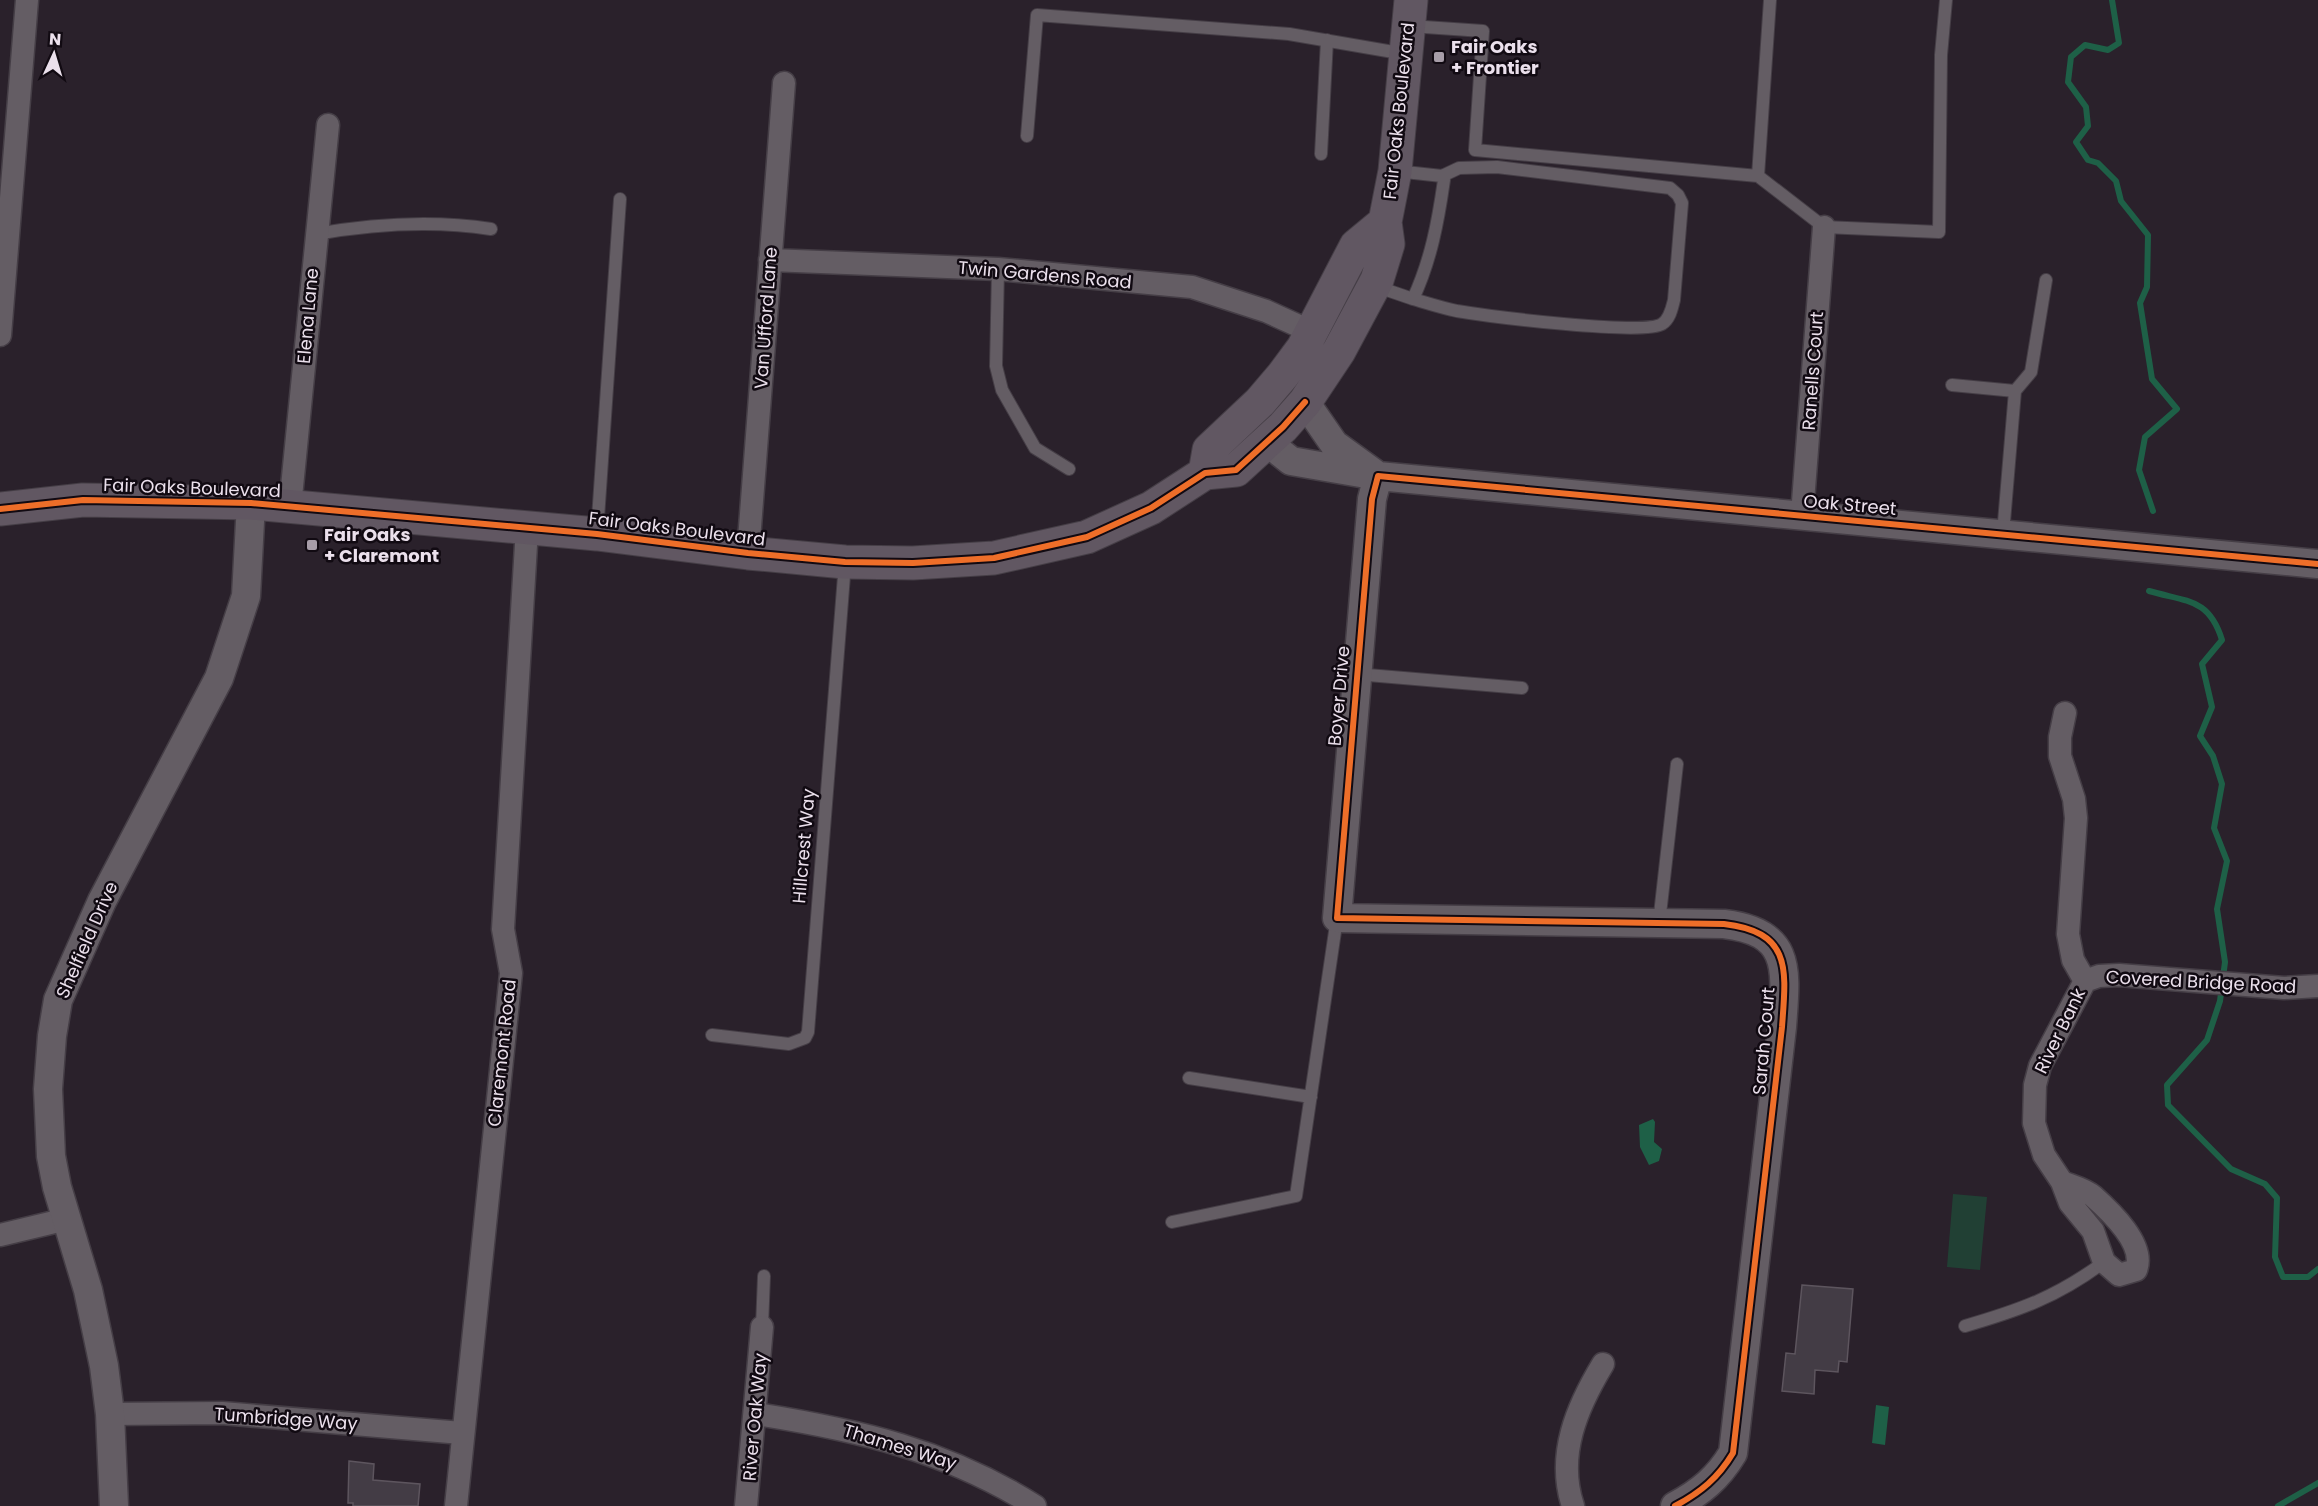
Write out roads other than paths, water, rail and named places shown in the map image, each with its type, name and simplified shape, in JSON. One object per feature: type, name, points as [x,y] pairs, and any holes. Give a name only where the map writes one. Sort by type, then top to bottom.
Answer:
[{"type":"main road","name":"Fair Oaks Boulevard","points":[[0,509],[83,500],[251,503],[597,534],[748,553],[845,562],[913,562],[994,558],[1040,550],[1087,537],[1129,519],[1204,473],[1236,470],[1267,442],[1305,402],[1339,351],[1374,286],[1388,244],[1385,222],[1395,171],[1409,27]]},
{"type":"main road","name":"Fair Oaks Boulevard","points":[[1204,473],[1209,450],[1260,402],[1305,344],[1356,246],[1385,222]]},
{"type":"main road","points":[[1267,442],[1280,403],[1300,379],[1305,344]]},
{"type":"street","points":[[0,335],[27,0]]},
{"type":"street","name":"Van Ufford Lane","points":[[748,553],[784,83]]},
{"type":"street","name":"Elena Lane","points":[[290,507],[315,234],[328,125]]},
{"type":"street","name":"Ranells Court","points":[[1802,515],[1824,227]]},
{"type":"street","name":"Twin Gardens Road","points":[[770,260],[998,269],[1192,287],[1266,311],[1305,344]]},
{"type":"street","points":[[1305,402],[1334,444],[1378,476]]},
{"type":"street","points":[[1267,442],[1291,461],[1378,476]]},
{"type":"street","name":"Oak Street","points":[[1378,476],[2318,564]]},
{"type":"street","name":"Boyer Drive","points":[[1337,918],[1372,499],[1378,476]]},
{"type":"street","name":"Shelfield Drive","points":[[114,1506],[110,1414],[96,1323],[53,1167],[48,1124],[50,1061],[58,1000],[102,901],[219,678],[246,596],[251,503]]},
{"type":"street","name":"Claremont Road","points":[[456,1506],[511,973],[503,929],[527,528]]},
{"type":"street","points":[[2065,713],[2060,737],[2060,756],[2074,799],[2076,818],[2068,934],[2073,960],[2085,981]]},
{"type":"street","name":"Sarah Court","points":[[1337,918],[1724,924],[1752,929],[1771,940],[1782,960],[1785,972],[1782,1028],[1733,1453],[1722,1472],[1698,1494],[1675,1506]]},
{"type":"street","name":"Covered Bridge Road","points":[[2085,981],[2099,976],[2119,975],[2298,989],[2318,986]]},
{"type":"street","name":"River Bank","points":[[2085,981],[2049,1045],[2035,1085],[2034,1123],[2044,1155],[2062,1182],[2070,1203],[2093,1232],[2104,1262]]},
{"type":"street","points":[[2062,1182],[2092,1194],[2134,1241],[2139,1252],[2136,1270],[2119,1275],[2104,1262]]},
{"type":"street","points":[[0,1235],[67,1219]]},
{"type":"street","name":"River Oak Way","points":[[746,1506],[762,1328]]},
{"type":"street","points":[[1573,1506],[1566,1469],[1568,1440],[1578,1410],[1603,1364]]},
{"type":"street","name":"Tumbridge Way","points":[[110,1414],[222,1413],[462,1433]]},
{"type":"street","name":"Thames Way","points":[[756,1414],[833,1426],[892,1440],[968,1468],[1035,1506]]},
{"type":"lane","points":[[1758,176],[1770,0]]},
{"type":"lane","points":[[1027,136],[1037,15],[1289,34],[1327,40],[1409,27],[1483,31],[1475,150],[1758,176],[1824,227],[1940,232],[1941,55],[1946,0]]},
{"type":"lane","points":[[1321,154],[1327,40]]},
{"type":"lane","points":[[1374,286],[1413,299],[1469,312],[1602,326],[1649,327],[1662,324],[1670,314],[1674,300],[1682,203],[1678,195],[1670,188],[1497,166],[1459,168],[1442,176],[1395,171]]},
{"type":"lane","points":[[1413,299],[1425,272],[1438,229],[1444,180],[1442,176]]},
{"type":"lane","points":[[597,534],[620,199]]},
{"type":"lane","points":[[315,234],[388,225],[460,224],[491,229]]},
{"type":"lane","points":[[998,269],[996,366],[1002,390],[1035,447],[1069,469]]},
{"type":"lane","points":[[2003,534],[2015,391],[2031,372],[2046,280]]},
{"type":"lane","points":[[1952,385],[2015,391]]},
{"type":"lane","name":"Hillcrest Way","points":[[712,1035],[789,1044],[805,1038],[808,1032],[845,562]]},
{"type":"lane","points":[[1356,674],[1522,688]]},
{"type":"lane","points":[[1659,923],[1677,764]]},
{"type":"lane","points":[[1172,1222],[1296,1196],[1337,918]]},
{"type":"lane","points":[[1189,1078],[1311,1096]]},
{"type":"lane","points":[[1965,1326],[2027,1307],[2054,1295],[2104,1262]]},
{"type":"lane","points":[[762,1328],[764,1276]]},
{"type":"waterway","points":[[2112,0],[2119,43],[2108,50],[2085,45],[2071,57],[2068,82],[2086,107],[2088,126],[2076,142],[2088,160],[2098,163],[2116,181],[2121,201],[2148,235],[2147,287],[2140,303],[2152,379],[2177,409],[2145,437],[2139,470],[2153,511]]},
{"type":"waterway","points":[[2149,591],[2185,600],[2203,609],[2217,626],[2222,640],[2202,664],[2212,707],[2200,736],[2213,756],[2222,784],[2214,828],[2227,861],[2217,909],[2225,962],[2220,1001],[2207,1040],[2167,1085],[2168,1105],[2231,1169],[2265,1184],[2277,1198],[2275,1257],[2283,1277],[2308,1277],[2318,1269]]},
{"type":"waterway","points":[[2278,1506],[2318,1483]]},
{"type":"place","name":"Fair Oaks + Frontier","points":[[1439,57]]},
{"type":"place","name":"Fair Oaks + Claremont","points":[[312,545]]}]
